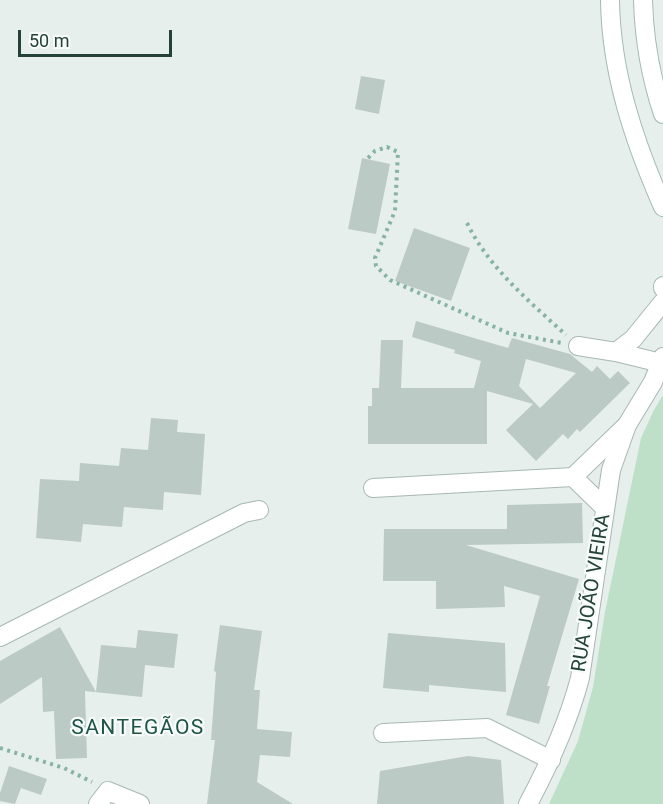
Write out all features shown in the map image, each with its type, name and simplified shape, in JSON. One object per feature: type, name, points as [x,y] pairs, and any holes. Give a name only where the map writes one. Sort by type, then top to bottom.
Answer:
[{"type":"street","points":[[610,0],[617,72],[625,104],[641,155],[663,207]]},
{"type":"street","points":[[643,0],[644,26],[663,114]]},
{"type":"street","points":[[616,352],[633,339],[663,302]]},
{"type":"street","points":[[578,346],[616,352],[660,369]]},
{"type":"street","name":"RUA JOÃO VIEIRA","points":[[528,804],[551,760],[572,708],[580,678],[610,470],[627,425],[660,369]]},
{"type":"street","points":[[373,488],[573,477],[627,425]]},
{"type":"street","points":[[573,477],[605,508]]},
{"type":"street","points":[[0,637],[244,513],[259,510]]},
{"type":"street","points":[[383,732],[487,729],[551,760]]},
{"type":"street","points":[[103,797],[140,804]]},
{"type":"path","points":[[368,158],[375,151],[387,147],[398,152],[395,211],[375,258],[376,266],[390,280],[508,333],[578,346]]},
{"type":"path","points":[[467,223],[475,239],[502,274],[578,346]]},
{"type":"path","points":[[0,748],[64,768],[103,797]]},
{"type":"green space","points":[[663,395],[663,804],[549,804],[578,741],[593,687],[605,612],[641,438]]},
{"type":"building","points":[[361,76],[385,80],[379,114],[355,109]]},
{"type":"building","points":[[362,158],[390,164],[376,234],[348,229]]},
{"type":"building","points":[[414,228],[470,248],[451,301],[395,281]]},
{"type":"building","points":[[416,321],[508,348],[512,338],[570,354],[592,372],[597,366],[610,379],[618,371],[630,383],[580,432],[577,429],[568,439],[563,434],[536,461],[506,430],[533,404],[487,391],[487,444],[368,444],[368,406],[372,406],[372,388],[379,388],[381,340],[403,340],[401,388],[474,388],[481,361],[454,353],[455,350],[412,337]],"holes":[[[526,359],[576,373],[540,408],[519,386]]]},
{"type":"building","points":[[151,418],[178,420],[177,432],[205,434],[201,495],[164,492],[163,510],[124,507],[122,527],[83,524],[81,542],[36,538],[40,479],[79,481],[80,463],[119,466],[121,448],[148,450]]},
{"type":"building","points":[[582,503],[583,543],[466,545],[579,579],[547,686],[550,686],[539,724],[506,715],[540,596],[504,586],[505,607],[436,609],[436,581],[383,581],[384,529],[507,529],[507,505]]},
{"type":"building","points":[[220,625],[262,631],[254,690],[260,690],[257,729],[292,732],[290,757],[260,755],[257,782],[293,804],[207,804],[215,740],[211,740],[216,672],[214,671]]},
{"type":"building","points":[[60,627],[96,692],[101,645],[136,648],[138,630],[178,634],[174,668],[145,665],[142,697],[85,691],[87,758],[56,759],[54,711],[43,712],[42,677],[0,704],[0,661]]},
{"type":"building","points":[[388,633],[505,643],[506,692],[429,685],[429,692],[383,688]]},
{"type":"building","points":[[468,756],[501,760],[504,804],[377,804],[380,771]]},
{"type":"building","points":[[9,766],[47,779],[41,795],[21,788],[15,804],[0,801],[0,793]]},
{"type":"district","name":"SANTEGÃOS","points":[[138,729]]}]
